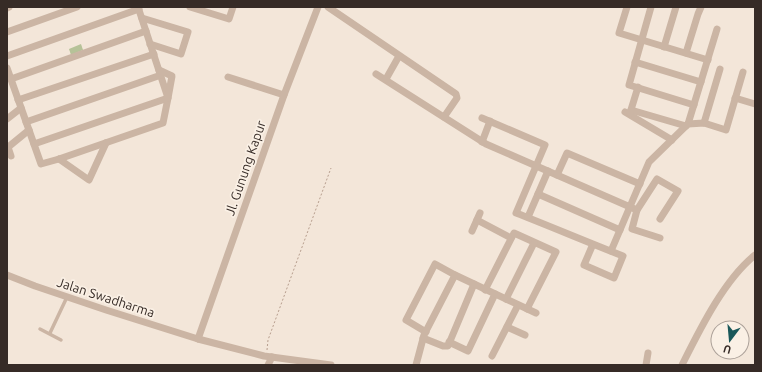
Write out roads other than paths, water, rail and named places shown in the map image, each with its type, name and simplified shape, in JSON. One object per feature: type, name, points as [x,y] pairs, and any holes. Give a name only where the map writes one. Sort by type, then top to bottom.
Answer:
[{"type":"street","points":[[7,32],[77,7]]},
{"type":"street","points":[[190,7],[206,9],[229,19],[233,7]]},
{"type":"street","name":"Jl. Gunung Kapur","points":[[198,339],[284,95],[318,7]]},
{"type":"street","points":[[328,7],[456,94],[456,98],[444,117]]},
{"type":"street","points":[[627,7],[619,34],[708,60]]},
{"type":"street","points":[[651,7],[628,85],[694,104]]},
{"type":"street","points":[[664,47],[676,7]]},
{"type":"street","points":[[686,53],[701,7]]},
{"type":"street","points":[[7,56],[139,8],[168,98]]},
{"type":"street","points":[[142,18],[188,32],[181,54],[150,44]]},
{"type":"street","points":[[660,238],[632,229],[634,209],[640,184],[649,162],[687,125],[717,29]]},
{"type":"street","points":[[7,90],[12,82],[146,31]]},
{"type":"street","points":[[18,100],[154,54]]},
{"type":"street","points":[[386,79],[399,56]]},
{"type":"street","points":[[635,62],[701,82]]},
{"type":"street","points":[[7,68],[18,100],[41,164],[59,160],[164,123],[172,76],[160,73],[26,122]]},
{"type":"street","points":[[704,123],[720,69]]},
{"type":"street","points":[[628,112],[687,125],[704,123],[726,130],[743,72]]},
{"type":"street","points":[[376,74],[482,142],[634,209]]},
{"type":"street","points":[[228,77],[284,95]]},
{"type":"street","points":[[628,112],[638,88]]},
{"type":"street","points":[[34,144],[168,98]]},
{"type":"street","points":[[736,98],[755,104]]},
{"type":"street","points":[[7,119],[21,108]]},
{"type":"street","points":[[628,112],[672,140]]},
{"type":"street","points":[[482,118],[545,145],[516,213],[623,256],[614,278],[584,265],[592,244]]},
{"type":"street","points":[[482,142],[490,121]]},
{"type":"street","points":[[11,156],[8,148],[29,130]]},
{"type":"street","points":[[59,160],[89,180],[106,143]]},
{"type":"street","points":[[557,175],[567,153],[640,184]]},
{"type":"street","points":[[528,217],[548,171]]},
{"type":"street","points":[[611,252],[620,230],[657,179],[678,191],[660,219]]},
{"type":"street","points":[[538,194],[620,230]]},
{"type":"street","points":[[472,231],[479,216],[511,238]]},
{"type":"street","points":[[485,290],[514,232],[534,243],[556,252],[527,309]]},
{"type":"street","points":[[506,299],[534,243]]},
{"type":"street","points":[[682,365],[719,298],[741,268],[755,255]]},
{"type":"street","points":[[474,284],[448,346],[424,335],[406,320],[435,264],[455,275],[474,284],[485,290],[536,313]]},
{"type":"street","name":"Jalan Swadharma","points":[[7,275],[67,297],[198,339],[269,357],[331,365]]},
{"type":"street","points":[[416,365],[424,335],[455,275]]},
{"type":"street","points":[[450,342],[468,351],[495,294]]},
{"type":"street","points":[[492,356],[518,304]]},
{"type":"street","points":[[507,326],[525,335]]},
{"type":"street","points":[[646,365],[648,353]]},
{"type":"street","points":[[268,365],[269,357]]},
{"type":"lane","points":[[50,333],[67,297]]},
{"type":"lane","points":[[40,329],[61,340]]}]
